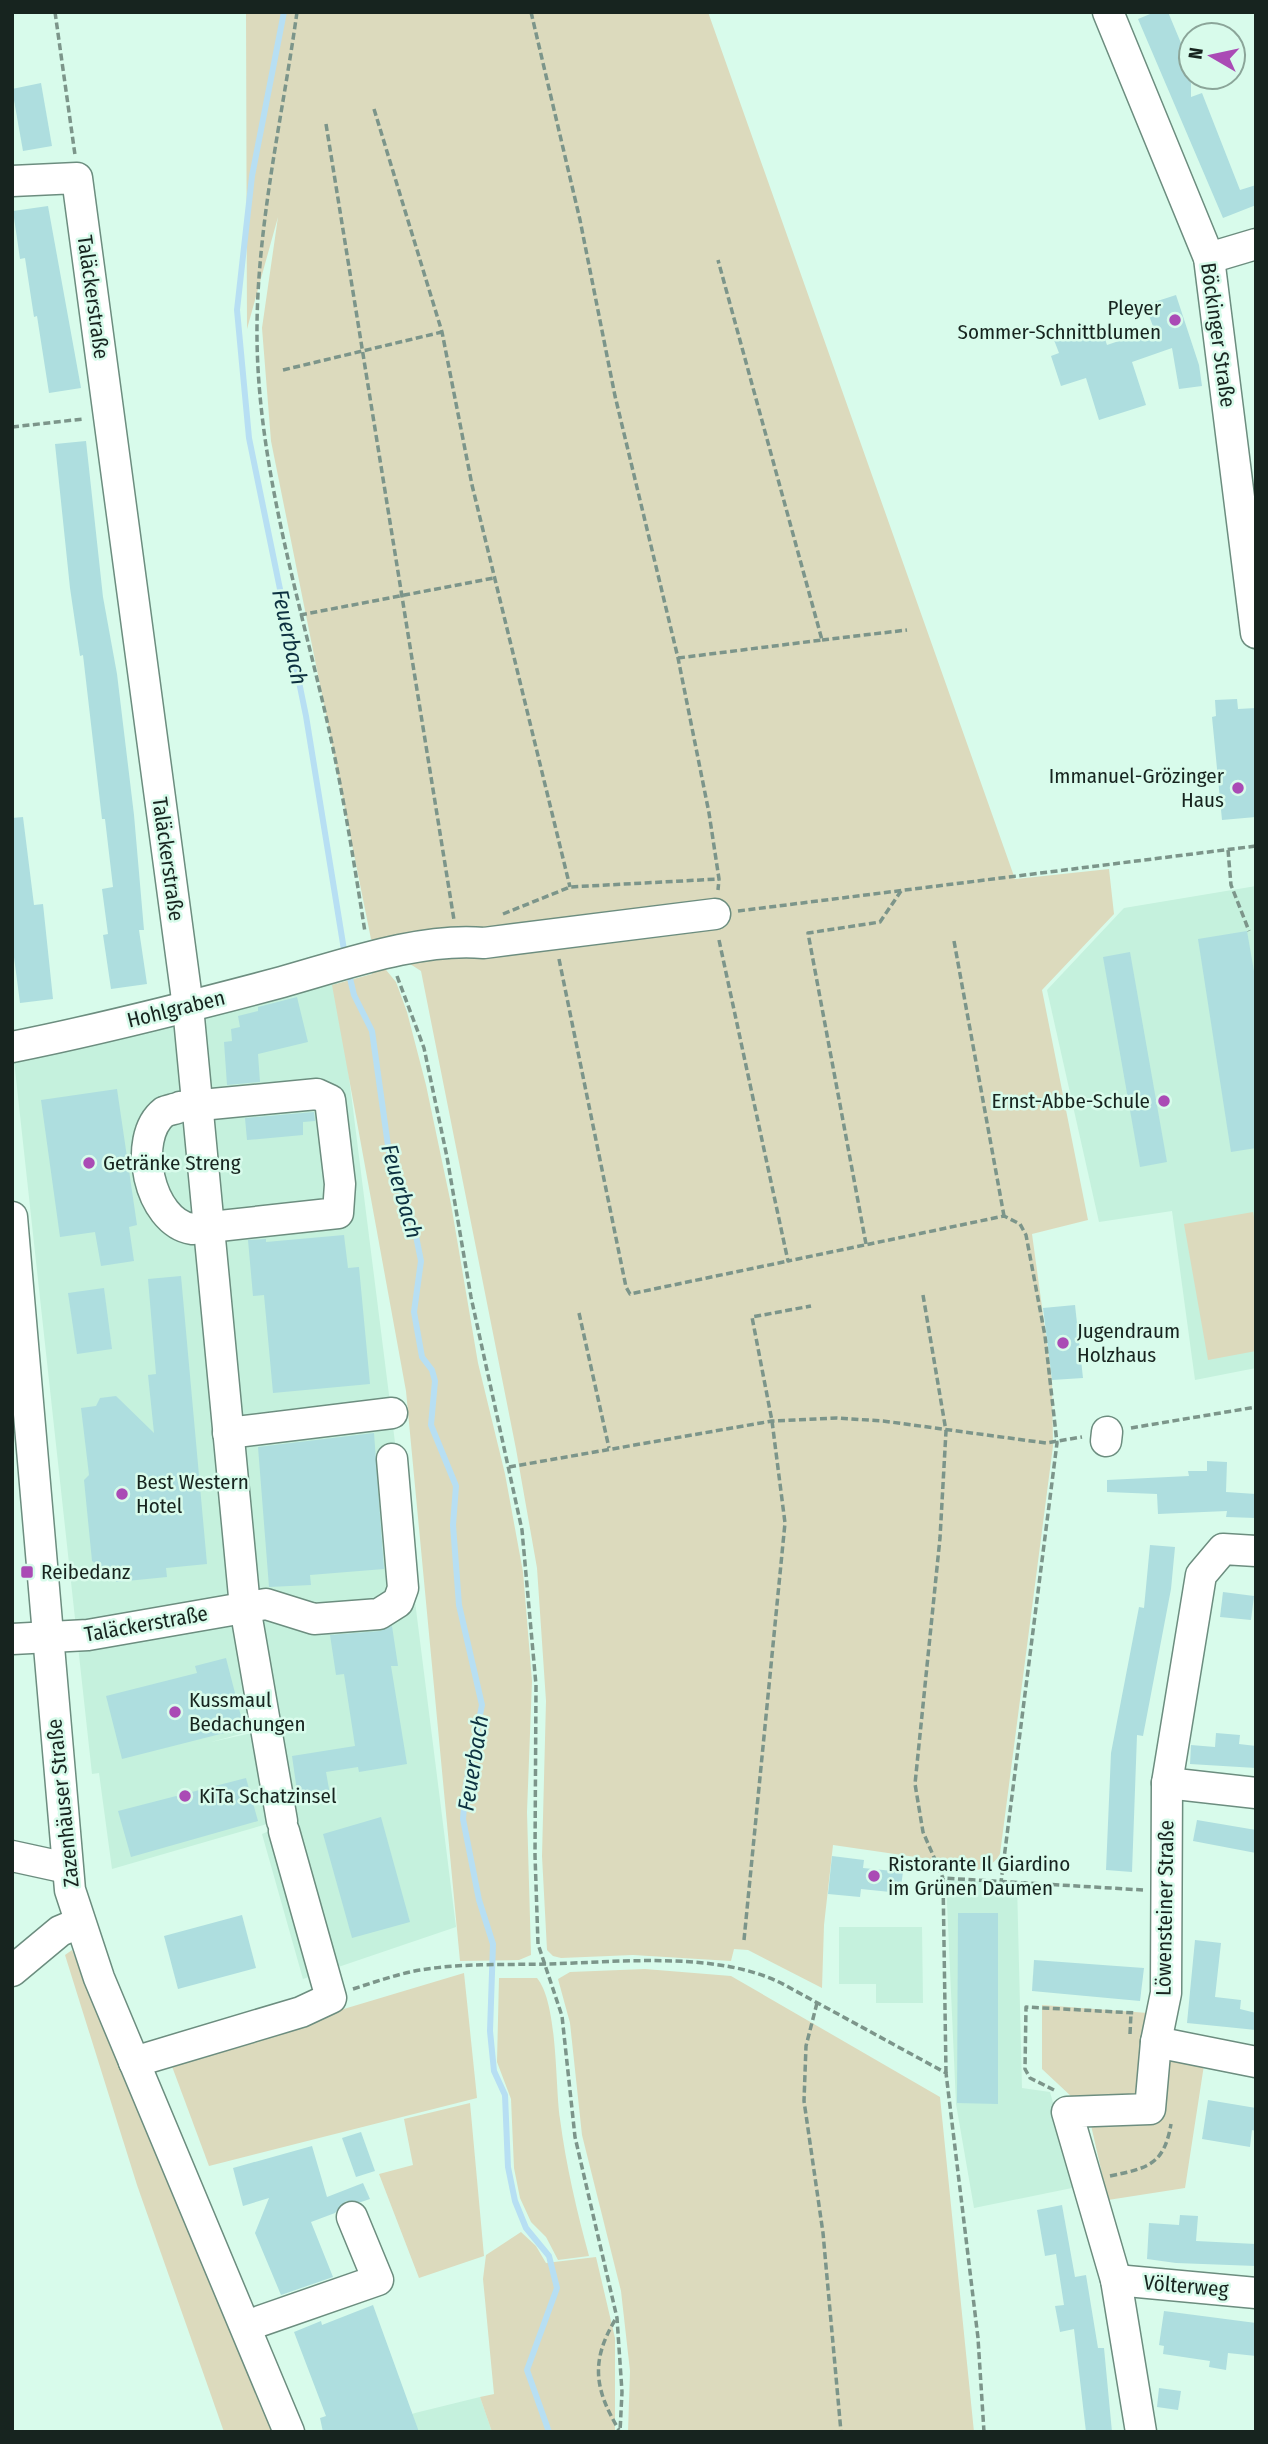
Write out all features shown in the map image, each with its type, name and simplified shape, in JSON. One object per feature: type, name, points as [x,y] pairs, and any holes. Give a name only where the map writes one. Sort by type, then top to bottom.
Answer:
[{"type":"street","name":"Böckinger Straße","points":[[1108,12],[1209,258],[1256,633]]},
{"type":"street","points":[[12,181],[77,178]]},
{"type":"street","name":"Taläckerstraße","points":[[77,178],[188,1007],[245,1607],[283,1826],[331,1998]]},
{"type":"street","points":[[1209,258],[1256,244]]},
{"type":"street","name":"Hohlgraben","points":[[12,1047],[188,1007],[362,961],[458,941],[484,943],[715,914]]},
{"type":"street","points":[[323,1095],[330,1100],[341,1184],[338,1213],[209,1228],[178,1227],[164,1214],[152,1188],[146,1150],[152,1129],[165,1112],[198,1106],[323,1095]]},
{"type":"street","name":"Zazenhäuser Straße","points":[[12,1217],[67,1868],[79,1923],[134,2062],[289,2432]]},
{"type":"street","points":[[228,1433],[392,1413]]},
{"type":"street","points":[[245,1607],[266,1604],[314,1619],[379,1614],[398,1602],[404,1588],[404,1562],[392,1459]]},
{"type":"street","name":"Löwensteiner Straße","points":[[1067,2112],[1150,2109],[1159,2028],[1166,1891],[1167,1783],[1201,1575],[1223,1549],[1256,1551]]},
{"type":"street","name":"Taläckerstraße","points":[[12,1639],[88,1635],[245,1607]]},
{"type":"street","points":[[1167,1783],[1256,1793]]},
{"type":"street","points":[[12,1856],[67,1868]]},
{"type":"street","points":[[12,1971],[60,1931],[79,1923]]},
{"type":"street","points":[[134,2062],[301,2012],[331,1998]]},
{"type":"street","points":[[1159,2028],[1256,2062]]},
{"type":"street","points":[[1067,2112],[1116,2280],[1141,2432]]},
{"type":"street","points":[[246,2326],[378,2280],[352,2217]]},
{"type":"street","name":"Völterweg","points":[[1116,2280],[1256,2293]]},
{"type":"path","points":[[55,12],[77,178]]},
{"type":"path","points":[[297,12],[258,284],[257,341],[264,419],[300,615],[320,688],[367,944],[362,961],[402,985],[424,1048],[447,1157],[471,1297],[522,1530],[533,1618],[537,1685],[535,1855],[538,1944],[562,2016],[575,2137],[617,2318],[622,2380],[620,2432]]},
{"type":"path","points":[[531,12],[580,220],[615,396],[678,658],[719,879],[715,914],[721,957],[788,1261]]},
{"type":"path","points":[[374,108],[395,186],[442,332],[472,485],[570,887]]},
{"type":"path","points":[[326,124],[458,941]]},
{"type":"path","points":[[718,260],[822,640]]},
{"type":"path","points":[[283,370],[442,332]]},
{"type":"path","points":[[12,427],[110,416]]},
{"type":"path","points":[[300,615],[494,578]]},
{"type":"path","points":[[678,658],[907,629]]},
{"type":"path","points":[[715,914],[1256,846]]},
{"type":"path","points":[[1228,850],[1231,885],[1249,932]]},
{"type":"path","points":[[502,915],[570,887],[719,879]]},
{"type":"path","points":[[866,1244],[808,933],[880,922],[901,891]]},
{"type":"path","points":[[554,933],[626,1287],[630,1294],[1004,1216],[1020,1224],[1026,1235],[1045,1336],[1057,1443],[1001,1882]]},
{"type":"path","points":[[954,941],[1004,1216]]},
{"type":"path","points":[[923,1295],[946,1431],[940,1538],[915,1784],[920,1822],[943,1878],[946,2073],[978,2338],[984,2432]]},
{"type":"path","points":[[744,1940],[785,1523],[772,1421],[752,1317],[811,1306]]},
{"type":"path","points":[[579,1313],[608,1448]]},
{"type":"path","points":[[509,1467],[772,1421],[837,1418],[1057,1443],[1106,1437],[1256,1407]]},
{"type":"path","points":[[943,1878],[1166,1891]]},
{"type":"path","points":[[331,1998],[390,1977],[421,1970],[652,1961],[742,1969],[760,1973],[946,2073]]},
{"type":"path","points":[[817,2003],[806,2046],[804,2101],[822,2233],[841,2432]]},
{"type":"path","points":[[1067,2112],[1059,2105],[1054,2087],[1039,2084],[1030,2078],[1025,2069],[1026,2007],[1159,2028]]},
{"type":"path","points":[[617,2318],[603,2344],[597,2382],[603,2404],[620,2432]]},
{"type":"shaded area","points":[[246,12],[708,12],[1015,879],[1109,869],[1114,914],[1042,990],[1088,1220],[1032,1234],[1052,1380],[1053,1446],[1000,1854],[982,1869],[965,1871],[943,1861],[833,1845],[824,1925],[822,1988],[748,1950],[734,1949],[731,1961],[633,1955],[561,1958],[553,1956],[547,1950],[542,1856],[546,1701],[537,1568],[421,971],[371,939],[271,441],[262,328],[278,217],[247,329]]},
{"type":"shaded area","name":"Ernst-Abbe-Schule","points":[[1256,886],[1256,1368],[1195,1380],[1172,1211],[1099,1222],[1047,990],[1124,908]]},
{"type":"shaded area","points":[[334,958],[456,1927],[303,1979],[262,1834],[278,1827],[259,1729],[211,1742],[252,1733],[274,1822],[112,1869],[99,1773],[92,1774],[13,1051]]},
{"type":"shaded area","points":[[382,965],[396,982],[407,1012],[426,1085],[451,1204],[478,1363],[505,1474],[523,1572],[532,1681],[527,1812],[531,1955],[519,1960],[460,1961],[406,1391],[332,985],[372,974],[373,967]]},
{"type":"shaded area","points":[[1253,1212],[1256,1228],[1256,1351],[1208,1360],[1184,1224]]},
{"type":"shaded area","points":[[946,1880],[1017,1883],[1022,2088],[1050,2092],[1077,2187],[974,2208],[956,2104]]},
{"type":"shaded area","points":[[839,1927],[922,1927],[923,2003],[876,2003],[876,1984],[839,1984]]},
{"type":"shaded area","points":[[72,1950],[272,2432],[224,2432],[137,2185],[65,1955]]},
{"type":"shaded area","points":[[645,1969],[731,1976],[940,2097],[974,2432],[628,2432],[630,2371],[621,2291],[582,2135],[570,2023],[558,1979],[570,1972]]},
{"type":"shaded area","points":[[464,1973],[477,2098],[209,2166],[170,2061]]},
{"type":"shaded area","points":[[499,1978],[537,1978],[544,1990],[552,2025],[565,2154],[589,2256],[558,2260],[546,2237],[531,2222],[520,2198],[514,2168],[511,2099],[497,2062]]},
{"type":"shaded area","points":[[1042,2005],[1148,2013],[1204,2065],[1185,2188],[1108,2200],[1088,2112],[1042,2069]]},
{"type":"shaded area","points":[[470,2103],[484,2256],[419,2278],[379,2174],[413,2165],[404,2119]]},
{"type":"shaded area","points":[[521,2232],[536,2246],[546,2263],[596,2257],[615,2338],[615,2432],[492,2432],[480,2397],[494,2394],[483,2279],[486,2255]]},
{"type":"shaded area","points":[[480,2397],[492,2432],[362,2432],[415,2413]]},
{"type":"building","points":[[1155,12],[1168,12],[1177,34],[1177,91],[1191,91],[1191,97],[1202,93],[1240,190],[1256,185],[1256,205],[1223,218],[1138,19]]},
{"type":"building","points":[[41,83],[52,146],[23,151],[12,89]]},
{"type":"building","points":[[48,206],[81,388],[49,393],[37,316],[34,317],[25,258],[20,259],[13,211]]},
{"type":"building","points":[[1176,295],[1199,365],[1202,386],[1179,389],[1172,348],[1132,362],[1146,405],[1099,420],[1086,378],[1061,386],[1051,356],[1059,353],[1054,340],[1100,324],[1107,345],[1154,329],[1145,305]]},
{"type":"building","points":[[86,441],[103,597],[117,674],[134,815],[144,930],[139,930],[147,984],[111,989],[103,935],[108,934],[102,889],[113,887],[105,819],[102,819],[83,655],[80,656],[70,588],[55,444]]},
{"type":"building","name":"Immanuel-Grözinger Haus","points":[[1237,699],[1238,709],[1256,708],[1256,817],[1222,820],[1212,717],[1216,716],[1215,700]]},
{"type":"building","points":[[23,817],[34,905],[43,904],[53,999],[20,1003],[12,942],[12,818]]},
{"type":"building","points":[[1247,931],[1256,983],[1256,1148],[1231,1152],[1198,939]]},
{"type":"building","points":[[1130,952],[1167,1162],[1140,1167],[1103,957]]},
{"type":"building","points":[[297,997],[308,1042],[258,1054],[260,1082],[227,1085],[224,1042],[232,1041],[231,1029],[240,1027],[238,1016],[258,1011],[258,1007]]},
{"type":"building","name":"Getränke Streng","points":[[117,1089],[137,1225],[129,1227],[134,1261],[101,1266],[95,1232],[60,1237],[41,1100]]},
{"type":"building","points":[[314,1112],[315,1121],[303,1122],[303,1135],[247,1140],[245,1118]]},
{"type":"building","points":[[344,1235],[348,1268],[359,1267],[370,1384],[273,1393],[264,1295],[253,1296],[248,1240],[266,1239],[266,1242]]},
{"type":"building","points":[[181,1276],[207,1564],[166,1568],[167,1577],[117,1582],[92,1561],[84,1480],[89,1475],[81,1408],[96,1406],[100,1398],[116,1396],[154,1433],[148,1375],[156,1374],[148,1279]]},
{"type":"building","points":[[104,1288],[112,1349],[77,1354],[68,1293]]},
{"type":"building","name":"Jugendraum Holzhaus","points":[[1075,1305],[1083,1378],[1052,1380],[1043,1308]]},
{"type":"building","points":[[374,1433],[384,1569],[310,1575],[311,1585],[269,1587],[258,1447]]},
{"type":"building","points":[[1207,1461],[1227,1462],[1226,1492],[1256,1494],[1256,1518],[1226,1517],[1227,1511],[1158,1514],[1157,1494],[1107,1492],[1107,1480],[1189,1476],[1188,1471],[1207,1471]]},
{"type":"building","points":[[1150,1545],[1175,1547],[1171,1589],[1143,1736],[1137,1735],[1132,1872],[1106,1870],[1111,1753],[1139,1607],[1144,1608]]},
{"type":"building","points":[[1223,1592],[1254,1596],[1251,1620],[1220,1617]]},
{"type":"building","points":[[392,1626],[398,1666],[391,1666],[407,1764],[359,1772],[358,1767],[326,1772],[331,1800],[299,1805],[292,1756],[355,1746],[344,1674],[336,1675],[330,1635],[380,1631]]},
{"type":"building","name":"Kussmaul Bedachungen","points":[[226,1658],[244,1728],[122,1759],[106,1696],[197,1673],[195,1666]]},
{"type":"building","points":[[1216,1733],[1240,1735],[1239,1744],[1256,1746],[1256,1768],[1190,1764],[1191,1745],[1215,1747]]},
{"type":"building","points":[[246,1778],[258,1821],[131,1857],[118,1811]]},
{"type":"building","points":[[381,1817],[410,1922],[352,1938],[323,1834]]},
{"type":"building","points":[[1197,1820],[1256,1830],[1256,1853],[1193,1841]]},
{"type":"building","points":[[832,1856],[864,1860],[863,1868],[903,1872],[900,1893],[861,1889],[860,1897],[828,1894]]},
{"type":"building","points":[[958,1913],[998,1913],[998,2104],[957,2103]]},
{"type":"building","points":[[242,1915],[256,1968],[178,1989],[164,1936]]},
{"type":"building","points":[[1195,1940],[1221,1943],[1215,1997],[1241,2000],[1240,2009],[1256,2013],[1256,2030],[1187,2023]]},
{"type":"building","points":[[1034,1960],[1144,1968],[1140,2001],[1032,1991]]},
{"type":"building","points":[[1208,2100],[1256,2108],[1256,2131],[1252,2130],[1250,2147],[1202,2139]]},
{"type":"building","points":[[361,2132],[375,2171],[356,2177],[342,2138]]},
{"type":"building","points":[[312,2146],[327,2197],[363,2183],[370,2199],[361,2202],[346,2201],[335,2213],[311,2222],[333,2277],[281,2295],[255,2233],[269,2198],[243,2206],[233,2168]]},
{"type":"building","points":[[1062,2205],[1075,2277],[1086,2275],[1098,2348],[1104,2348],[1112,2432],[1086,2432],[1074,2329],[1060,2332],[1055,2306],[1064,2305],[1056,2254],[1045,2256],[1037,2210]]},
{"type":"building","points":[[1180,2215],[1198,2216],[1196,2241],[1256,2244],[1256,2266],[1176,2263],[1147,2259],[1149,2223],[1179,2225]]},
{"type":"building","points":[[373,2305],[419,2432],[323,2432],[320,2418],[326,2416],[294,2332],[321,2321],[322,2325]]},
{"type":"building","points":[[1164,2311],[1256,2323],[1256,2356],[1228,2353],[1226,2370],[1209,2367],[1210,2361],[1163,2354],[1164,2346],[1159,2345]]},
{"type":"building","points":[[1159,2388],[1181,2391],[1178,2410],[1157,2407]]},
{"type":"waterway","name":"Feuerbach","points":[[284,12],[252,176],[237,310],[249,438],[306,716],[345,956]]},
{"type":"waterway","name":"Feuerbach","points":[[348,970],[354,995],[372,1031],[390,1160],[413,1221],[421,1261],[414,1312],[422,1357],[432,1370],[435,1381],[431,1425],[456,1486],[453,1525],[459,1605],[482,1705],[466,1785],[463,1819],[479,1900],[493,1944],[490,2031],[494,2071],[505,2095],[508,2167],[515,2201],[526,2228],[549,2256],[557,2288],[527,2370],[549,2432]]},
{"type":"place","name":"Pleyer Sommer-Schnittblumen","points":[[1175,320]]},
{"type":"place","name":"Immanuel-Grözinger Haus","points":[[1238,788]]},
{"type":"place","name":"Ernst-Abbe-Schule","points":[[1164,1101]]},
{"type":"place","name":"Getränke Streng","points":[[89,1163]]},
{"type":"place","name":"Jugendraum Holzhaus","points":[[1063,1343]]},
{"type":"place","name":"Best Western Hotel","points":[[122,1494]]},
{"type":"place","name":"Reibedanz","points":[[27,1572]]},
{"type":"place","name":"Kussmaul Bedachungen","points":[[175,1712]]},
{"type":"place","name":"KiTa Schatzinsel","points":[[185,1796]]},
{"type":"place","name":"Ristorante Il Giardino im Grünen Daumen","points":[[874,1876]]}]
